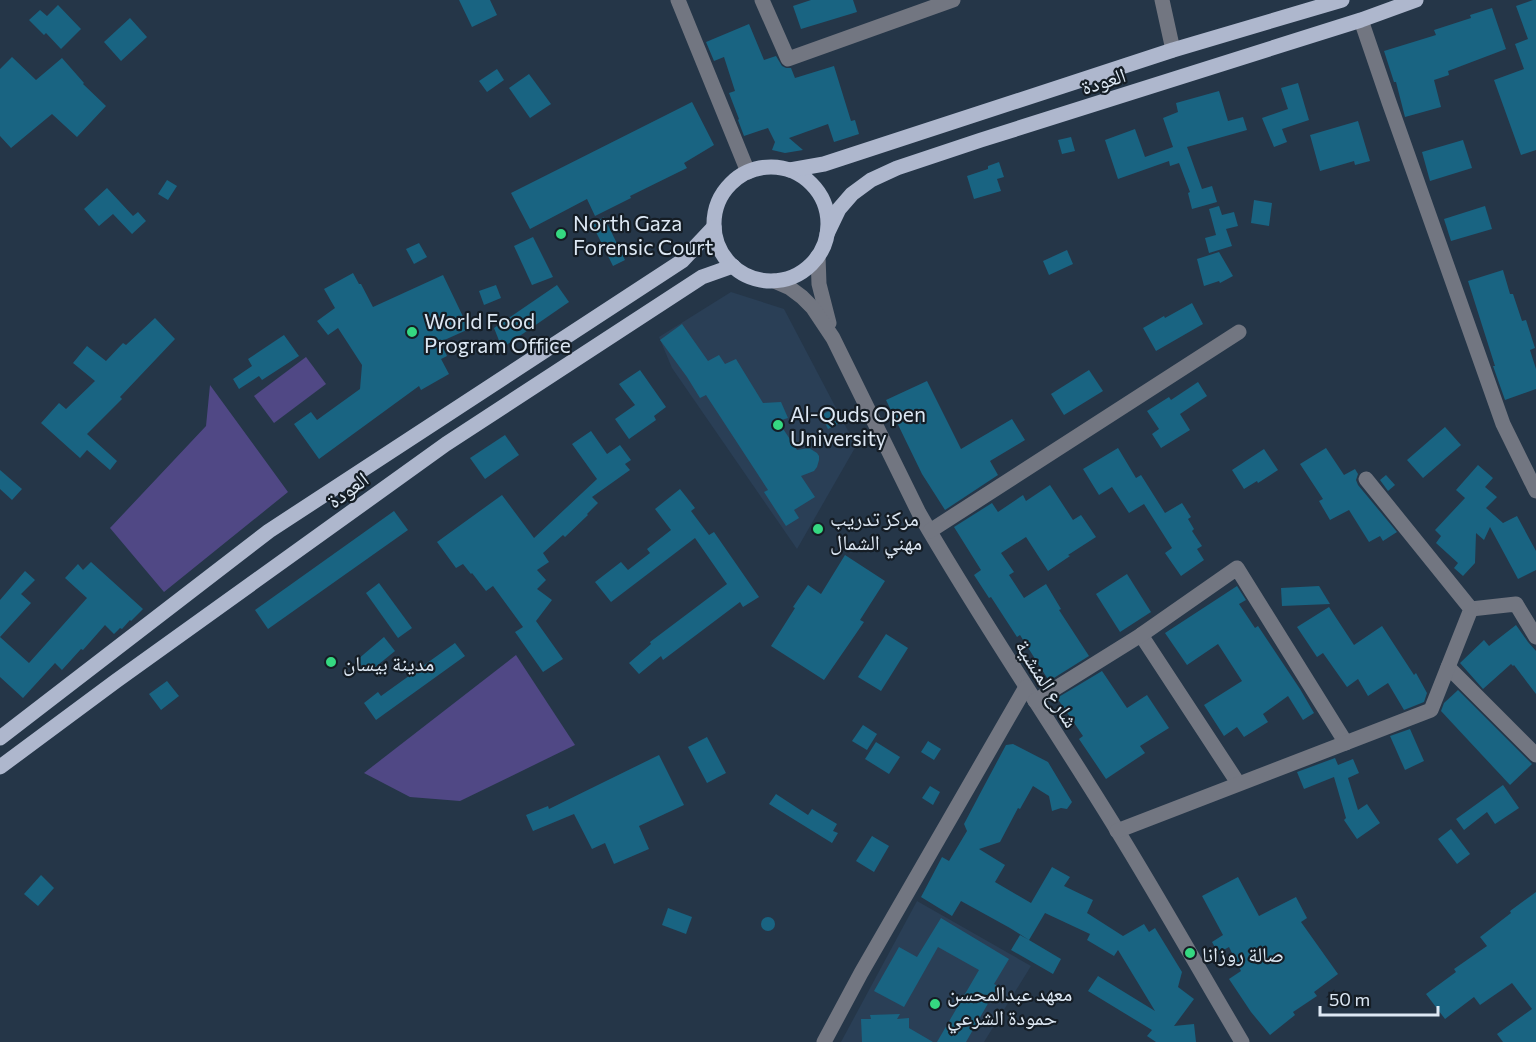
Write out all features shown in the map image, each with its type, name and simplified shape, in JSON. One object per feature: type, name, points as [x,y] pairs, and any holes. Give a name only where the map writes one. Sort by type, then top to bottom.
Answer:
[{"type":"main road","name":"العودة","points":[[790,170],[824,164],[1173,50],[1342,0]]},
{"type":"main road","name":"العودة","points":[[827,234],[839,209],[852,194],[871,180],[897,168],[1361,20],[1416,0]]},
{"type":"main road","points":[[766,167],[790,170],[806,179],[822,198],[828,222],[824,246],[810,265],[789,278],[774,281],[752,278],[739,271],[728,261],[714,227],[716,207],[731,183],[748,172],[766,167]]},
{"type":"main road","name":"العودة","points":[[0,738],[269,531],[682,261],[714,227]]},
{"type":"main road","name":"العودة","points":[[0,767],[446,444],[702,277],[733,266]]},
{"type":"street","points":[[678,0],[748,172]]},
{"type":"street","points":[[762,0],[788,59],[930,4],[953,0]]},
{"type":"street","points":[[1162,0],[1173,50]]},
{"type":"street","points":[[1361,20],[1503,424],[1536,491]]},
{"type":"street","name":"شارع المنشية","points":[[818,256],[820,294],[833,338]]},
{"type":"street","name":"شارع المنشية","points":[[774,281],[790,288],[802,297],[813,308],[833,338],[919,513],[1117,831],[1242,1042]]},
{"type":"street","points":[[930,531],[1239,332]]},
{"type":"street","points":[[1366,478],[1471,609]]},
{"type":"street","points":[[1035,700],[1141,635],[1237,568],[1346,743]]},
{"type":"street","points":[[1471,609],[1516,604],[1536,637]]},
{"type":"street","points":[[1117,831],[1431,710],[1471,609]]},
{"type":"street","points":[[1141,635],[1238,783]]},
{"type":"street","points":[[1449,667],[1536,755]]},
{"type":"street","points":[[824,1042],[1026,687]]},
{"type":"shaded area","name":"Al-Quds Open University","points":[[731,292],[784,309],[856,446],[797,549],[672,368],[659,337]]},
{"type":"shaded area","points":[[306,357],[326,384],[274,423],[254,396]]},
{"type":"shaded area","points":[[210,385],[288,492],[164,592],[110,528],[206,426]]},
{"type":"shaded area","points":[[516,655],[575,745],[460,801],[410,797],[364,773]]},
{"type":"shaded area","name":"معهد عبدالمحسن حمودة الشرعي","points":[[917,901],[1031,966],[984,1042],[841,1042]]},
{"type":"building","points":[[459,0],[490,0],[497,15],[472,27]]},
{"type":"building","points":[[811,0],[853,0],[857,12],[801,29],[793,6]]},
{"type":"building","points":[[1536,0],[1536,150],[1521,155],[1494,80],[1524,69],[1515,44],[1528,39],[1516,6]]},
{"type":"building","points":[[58,5],[81,29],[61,49],[29,20],[40,10],[47,16]]},
{"type":"building","points":[[1492,8],[1506,49],[1448,71],[1449,75],[1434,80],[1441,107],[1405,117],[1396,82],[1394,82],[1384,51],[1436,35],[1434,30],[1471,18],[1470,15]]},
{"type":"building","points":[[130,18],[147,37],[121,61],[104,42]]},
{"type":"building","points":[[749,24],[764,60],[776,56],[782,66],[791,68],[795,78],[834,66],[851,121],[855,120],[859,134],[834,142],[828,124],[789,138],[803,150],[785,153],[772,150],[775,142],[768,128],[744,136],[729,93],[735,91],[724,57],[714,61],[706,42]]},
{"type":"building","points":[[12,57],[36,80],[62,58],[83,84],[106,106],[77,137],[52,114],[11,148],[0,136],[0,69]]},
{"type":"building","points":[[497,69],[504,80],[487,92],[479,81]]},
{"type":"building","points":[[529,74],[551,104],[530,118],[509,88]]},
{"type":"building","points":[[1298,83],[1309,120],[1282,129],[1287,142],[1274,147],[1262,118],[1288,109],[1281,88]]},
{"type":"building","points":[[1219,91],[1228,121],[1243,117],[1247,130],[1187,147],[1202,189],[1212,186],[1217,202],[1192,209],[1188,193],[1190,192],[1179,163],[1170,166],[1169,161],[1118,179],[1105,140],[1135,129],[1145,157],[1173,147],[1163,118],[1178,112],[1176,103]]},
{"type":"building","points":[[692,102],[714,145],[684,163],[687,168],[595,216],[587,199],[530,229],[511,193]]},
{"type":"building","points":[[1358,121],[1370,161],[1355,165],[1354,161],[1320,171],[1310,135]]},
{"type":"building","points":[[1071,137],[1075,151],[1062,154],[1058,140]]},
{"type":"building","points":[[1463,140],[1472,168],[1430,181],[1422,152]]},
{"type":"building","points":[[999,162],[1004,177],[997,179],[1001,191],[974,199],[967,176],[988,169],[988,166]]},
{"type":"building","points":[[167,180],[177,186],[168,200],[158,194]]},
{"type":"building","points":[[107,188],[133,216],[138,212],[146,221],[132,234],[113,214],[99,226],[84,209]]},
{"type":"building","points":[[1254,200],[1272,203],[1269,226],[1251,223]]},
{"type":"building","points":[[1219,206],[1222,215],[1234,212],[1238,226],[1226,229],[1232,246],[1209,253],[1205,238],[1216,235],[1209,209]]},
{"type":"building","points":[[1485,206],[1492,229],[1451,241],[1444,219]]},
{"type":"building","points":[[604,217],[625,260],[613,266],[592,224]]},
{"type":"building","points":[[533,237],[553,277],[532,285],[514,246]]},
{"type":"building","points":[[419,243],[427,257],[414,264],[406,249]]},
{"type":"building","points":[[1067,250],[1073,264],[1049,275],[1043,261]]},
{"type":"building","points":[[1219,252],[1233,276],[1220,283],[1219,281],[1204,286],[1197,259]]},
{"type":"building","points":[[1503,270],[1510,294],[1513,294],[1522,321],[1526,320],[1535,348],[1530,350],[1536,369],[1536,389],[1505,400],[1468,281]]},
{"type":"building","points":[[353,273],[373,307],[443,275],[469,329],[440,342],[447,356],[441,359],[449,374],[421,390],[419,386],[319,459],[294,424],[311,412],[317,420],[360,389],[362,365],[338,328],[328,335],[317,321],[335,308],[324,289]]},
{"type":"building","points":[[496,285],[501,298],[484,305],[479,291]]},
{"type":"building","points":[[557,285],[569,302],[502,348],[494,328]]},
{"type":"building","points":[[1192,303],[1203,324],[1156,351],[1143,328]]},
{"type":"building","points":[[155,318],[175,339],[120,397],[122,399],[87,434],[117,461],[110,470],[87,450],[80,458],[41,423],[59,403],[66,409],[95,381],[73,363],[87,346],[106,361],[123,343],[126,345]]},
{"type":"building","points":[[682,324],[708,361],[719,355],[725,364],[736,359],[763,403],[781,402],[788,418],[778,421],[797,450],[809,448],[819,456],[814,471],[801,476],[815,497],[794,510],[799,518],[786,526],[764,492],[768,490],[706,395],[700,398],[660,340]]},
{"type":"building","points":[[284,335],[299,356],[262,380],[259,376],[239,389],[233,379],[252,366],[248,359]]},
{"type":"building","points":[[640,370],[666,407],[654,416],[656,420],[629,439],[615,419],[635,405],[619,384]]},
{"type":"building","points":[[1089,370],[1103,391],[1064,415],[1051,394]]},
{"type":"building","points":[[927,381],[961,449],[1012,419],[1025,440],[990,461],[998,475],[945,510],[922,474],[886,400]]},
{"type":"building","points":[[1198,382],[1207,396],[1180,414],[1190,430],[1161,448],[1152,434],[1159,429],[1147,411],[1169,397],[1171,400]]},
{"type":"building","points":[[833,409],[840,423],[828,429],[821,415]]},
{"type":"building","points":[[1445,427],[1461,445],[1423,478],[1407,460]]},
{"type":"building","points":[[591,431],[607,454],[620,445],[631,460],[625,464],[630,470],[592,497],[598,503],[588,515],[565,537],[563,535],[543,553],[549,562],[537,570],[546,580],[537,589],[552,600],[536,621],[563,659],[543,672],[515,632],[523,627],[493,586],[486,591],[463,564],[456,568],[437,542],[502,495],[534,538],[597,479],[572,444]]},
{"type":"building","points":[[505,435],[519,455],[485,479],[470,458]]},
{"type":"building","points":[[1118,448],[1136,478],[1141,475],[1165,513],[1182,503],[1191,517],[1188,519],[1194,529],[1192,531],[1202,546],[1197,549],[1204,560],[1181,576],[1165,553],[1172,548],[1144,504],[1129,513],[1112,487],[1099,495],[1083,469]]},
{"type":"building","points":[[1326,448],[1344,475],[1355,469],[1358,474],[1356,480],[1358,485],[1397,532],[1383,541],[1380,536],[1369,542],[1349,510],[1330,520],[1319,501],[1323,499],[1300,464]]},
{"type":"building","points":[[1264,449],[1278,470],[1244,489],[1232,470]]},
{"type":"building","points":[[1478,465],[1493,478],[1485,487],[1497,497],[1486,508],[1503,523],[1517,516],[1536,551],[1536,570],[1518,579],[1490,527],[1484,540],[1476,533],[1475,563],[1463,576],[1454,568],[1458,563],[1436,543],[1441,536],[1435,530],[1465,498],[1456,490]]},
{"type":"building","points":[[0,470],[22,489],[12,500],[0,489]]},
{"type":"building","points":[[1386,475],[1395,485],[1388,491],[1380,480]]},
{"type":"building","points":[[1050,485],[1073,520],[1081,515],[1096,537],[1048,571],[1026,537],[1001,553],[1014,572],[1009,575],[1024,598],[1046,584],[1061,609],[1059,610],[1089,656],[1049,681],[1020,635],[1017,637],[974,575],[981,570],[954,527],[992,503],[998,512],[1023,495],[1026,501]]},
{"type":"building","points":[[680,489],[695,508],[691,511],[709,535],[714,532],[759,597],[743,607],[740,602],[663,660],[661,656],[639,674],[629,663],[651,644],[650,642],[727,584],[695,538],[611,602],[595,582],[621,562],[628,570],[650,553],[647,549],[671,530],[655,509]]},
{"type":"building","points":[[394,511],[408,530],[268,629],[255,610]]},
{"type":"building","points":[[845,555],[885,581],[860,620],[864,622],[824,680],[771,646],[808,585],[821,594]]},
{"type":"building","points":[[91,562],[143,609],[114,634],[105,625],[62,670],[55,663],[23,698],[0,677],[0,637],[29,663],[87,598],[65,578],[78,564],[83,570]]},
{"type":"building","points":[[25,571],[35,580],[21,594],[31,603],[0,637],[0,600]]},
{"type":"building","points":[[1127,574],[1151,612],[1120,632],[1096,594]]},
{"type":"building","points":[[379,583],[412,628],[398,638],[366,593]]},
{"type":"building","points":[[1237,586],[1246,600],[1239,604],[1255,628],[1258,626],[1314,713],[1303,720],[1288,696],[1263,714],[1268,722],[1244,737],[1237,727],[1224,736],[1204,705],[1242,681],[1218,644],[1187,665],[1165,633]]},
{"type":"building","points":[[1319,586],[1330,604],[1282,606],[1281,588]]},
{"type":"building","points":[[1329,607],[1354,645],[1382,626],[1414,675],[1416,673],[1427,693],[1424,702],[1404,710],[1388,683],[1368,696],[1358,679],[1347,687],[1323,653],[1317,657],[1297,627]]},
{"type":"building","points":[[1516,625],[1536,651],[1536,694],[1511,664],[1483,689],[1460,663],[1484,640],[1489,646]]},
{"type":"building","points":[[886,634],[908,648],[881,691],[858,677]]},
{"type":"building","points":[[384,637],[395,651],[368,673],[357,660]]},
{"type":"building","points":[[455,643],[465,656],[376,720],[364,703],[378,692],[381,696]]},
{"type":"building","points":[[1102,671],[1127,708],[1147,695],[1169,728],[1140,746],[1145,753],[1106,779],[1079,739],[1083,736],[1057,698]]},
{"type":"building","points":[[167,681],[179,696],[161,710],[149,694]]},
{"type":"building","points":[[1458,690],[1532,764],[1510,785],[1441,711],[1444,703]]},
{"type":"building","points":[[863,725],[877,734],[867,750],[852,741]]},
{"type":"building","points":[[1410,729],[1424,761],[1405,770],[1390,736]]},
{"type":"building","points":[[707,737],[726,773],[707,783],[688,747]]},
{"type":"building","points":[[928,741],[941,749],[934,760],[921,752]]},
{"type":"building","points":[[876,742],[900,757],[889,774],[865,759]]},
{"type":"building","points":[[1013,744],[1048,762],[1072,802],[1067,809],[1052,811],[1049,796],[1033,786],[1000,842],[979,849],[1005,865],[995,882],[1031,903],[1052,867],[1070,877],[1064,886],[1093,900],[1087,913],[1123,936],[1144,924],[1149,932],[1155,928],[1182,972],[1178,987],[1194,999],[1174,1026],[1194,1024],[1196,1042],[1156,1042],[1147,1036],[1152,1030],[1088,991],[1098,976],[1155,1011],[1118,950],[1114,956],[1087,940],[1090,934],[1045,913],[1029,940],[961,901],[952,916],[921,897],[942,857],[949,861],[967,831],[964,824],[1006,745]]},
{"type":"building","points":[[659,755],[684,805],[639,826],[649,849],[614,864],[605,843],[592,849],[574,814],[533,831],[526,815],[548,806],[549,809]]},
{"type":"building","points":[[1335,758],[1338,765],[1353,759],[1359,773],[1348,778],[1358,810],[1367,804],[1380,823],[1357,839],[1344,820],[1346,818],[1334,777],[1304,789],[1297,772]]},
{"type":"building","points":[[1503,785],[1519,808],[1495,824],[1487,812],[1464,830],[1456,819]]},
{"type":"building","points":[[930,786],[940,792],[933,805],[922,798]]},
{"type":"building","points":[[776,794],[808,815],[812,809],[837,824],[833,831],[838,833],[832,843],[769,804]]},
{"type":"building","points":[[1451,829],[1470,854],[1457,864],[1438,839]]},
{"type":"building","points":[[872,836],[889,846],[874,872],[856,861]]},
{"type":"building","points":[[41,875],[54,888],[38,906],[24,894]]},
{"type":"building","points":[[1238,877],[1259,916],[1296,897],[1307,918],[1301,922],[1338,974],[1314,992],[1317,996],[1293,1012],[1295,1015],[1270,1035],[1229,979],[1241,971],[1229,947],[1218,953],[1212,942],[1223,935],[1202,896]]},
{"type":"building","points":[[1536,892],[1536,1042],[1503,1042],[1497,1034],[1532,1009],[1512,983],[1480,1005],[1474,997],[1445,1019],[1426,994],[1456,972],[1454,969],[1487,946],[1480,937]]},
{"type":"building","points":[[668,908],[692,917],[686,934],[662,925]]},
{"type":"building","points":[[768,917],[773,919],[775,924],[773,929],[768,931],[763,929],[761,924],[763,919]]},
{"type":"building","points":[[941,918],[1009,959],[994,984],[998,986],[966,1042],[937,1042],[979,970],[938,947],[904,1007],[874,991],[899,947],[917,957]]},
{"type":"building","points":[[1020,935],[1061,959],[1053,974],[1011,950]]},
{"type":"building","points":[[900,1014],[897,1019],[909,1018],[909,1028],[933,1042],[862,1042],[861,1019],[871,1019],[870,1015]]},
{"type":"place","name":"North Gaza Forensic Court","points":[[561,234]]},
{"type":"place","name":"World Food Program Office","points":[[412,332]]},
{"type":"place","name":"Al-Quds Open University","points":[[778,425]]},
{"type":"place","name":"مركز تدريب مهني الشمال","points":[[818,529]]},
{"type":"place","name":"مدينة بيسان","points":[[331,662]]},
{"type":"place","name":"صالة روزانا","points":[[1190,953]]},
{"type":"place","name":"معهد عبدالمحسن حمودة الشرعي","points":[[935,1004]]}]
